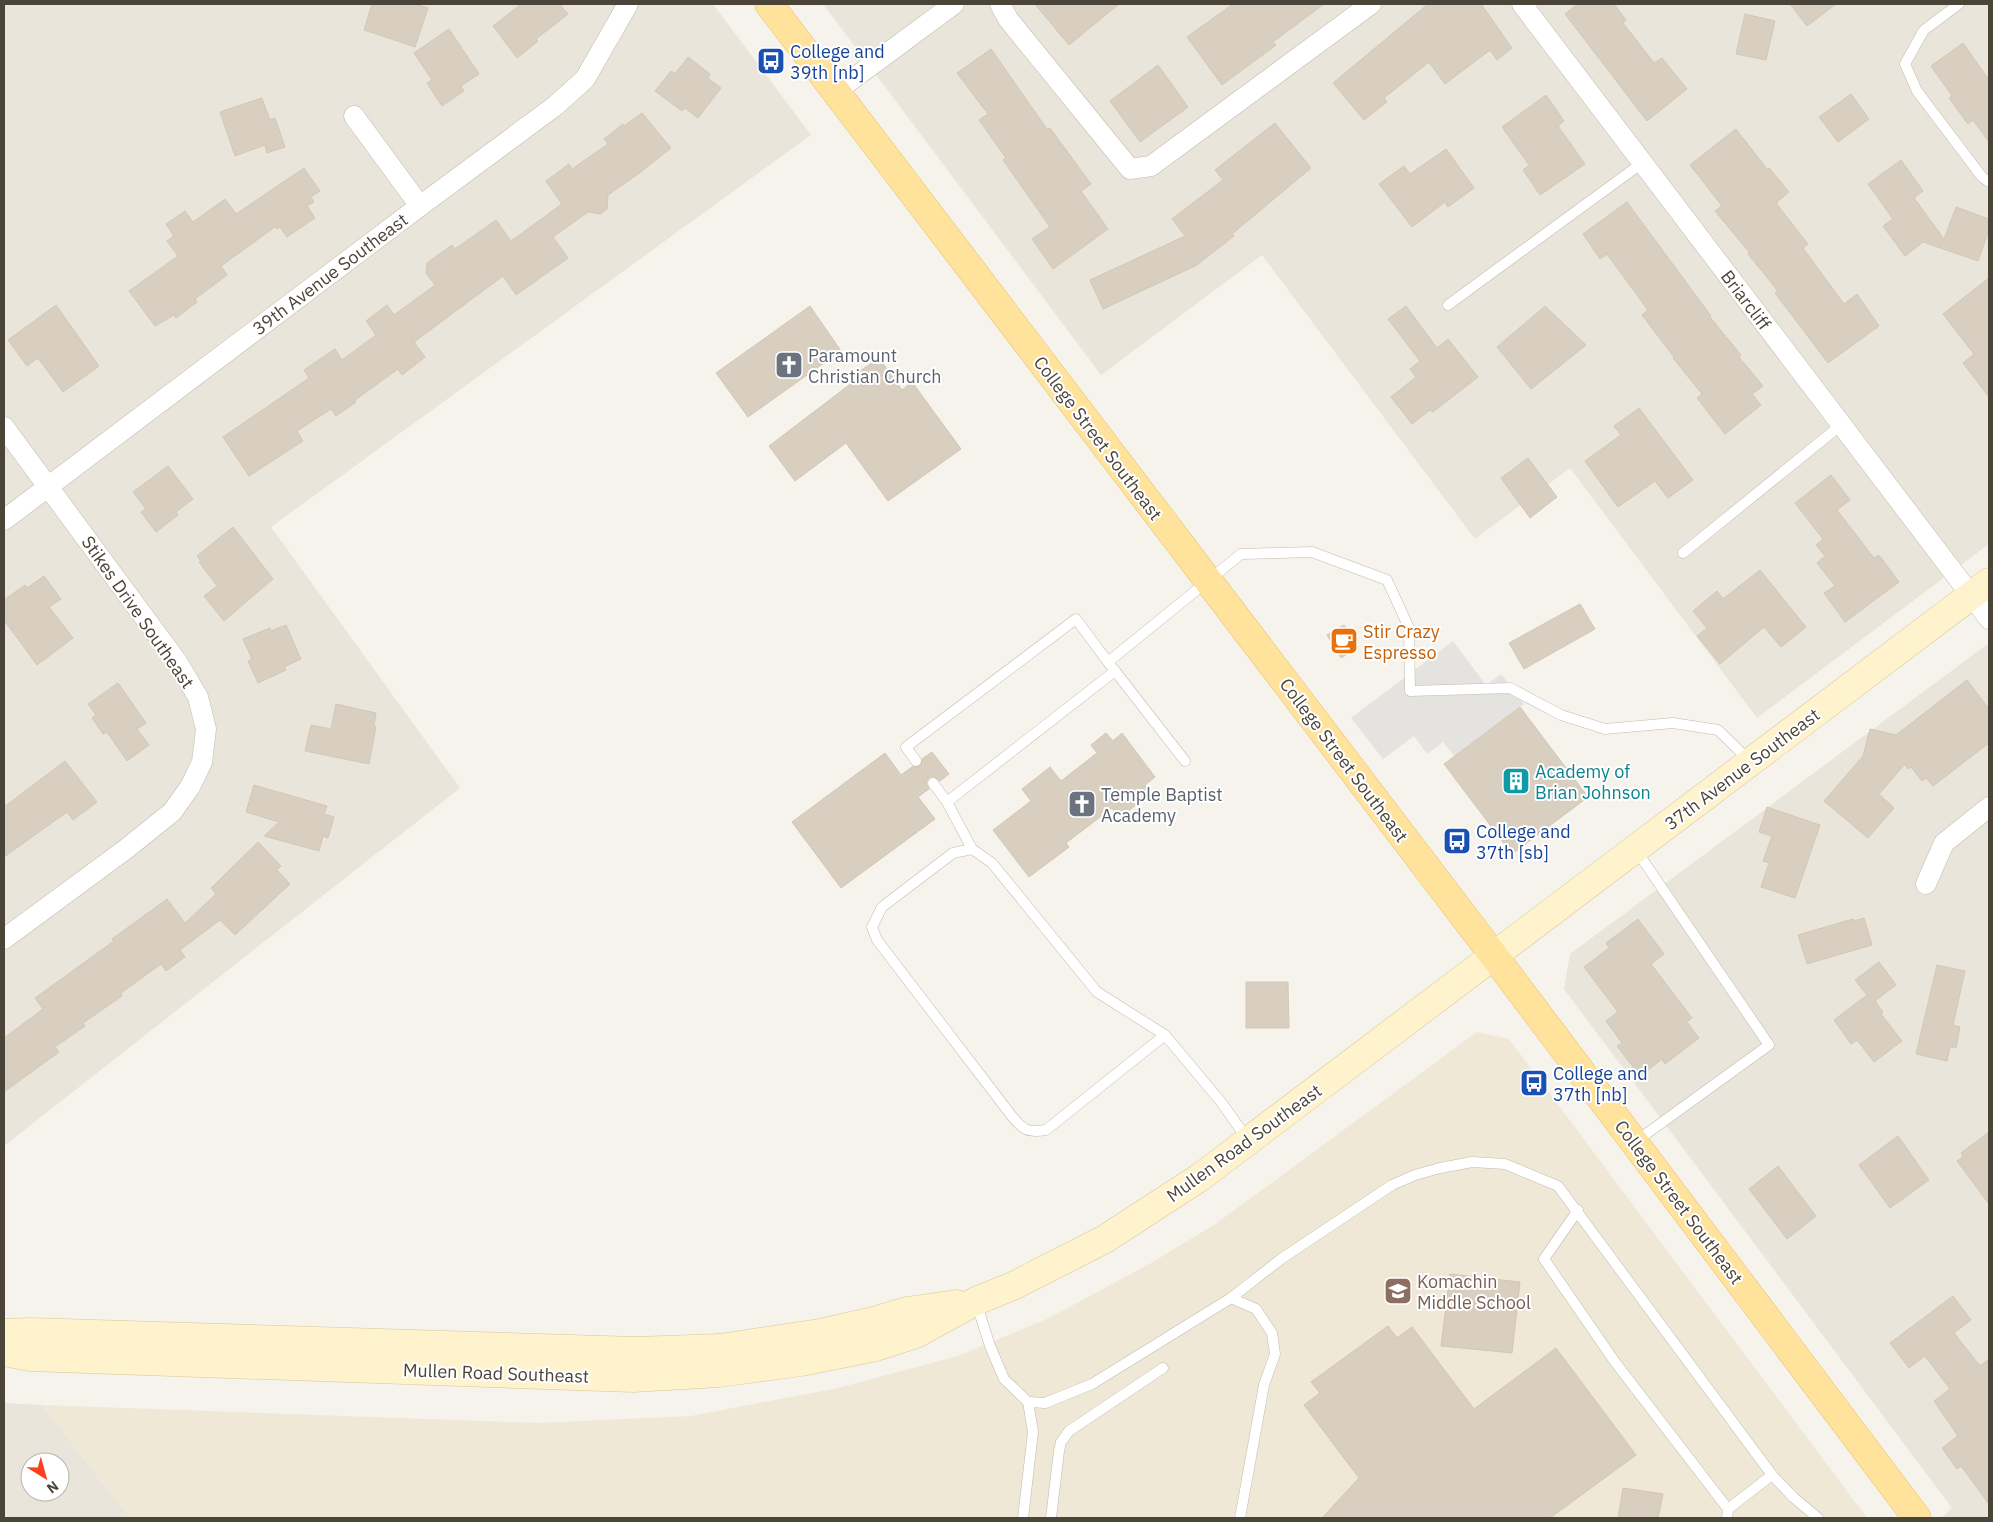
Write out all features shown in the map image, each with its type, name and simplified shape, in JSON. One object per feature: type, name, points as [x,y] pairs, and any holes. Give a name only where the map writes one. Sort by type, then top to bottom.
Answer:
[{"type":"main road","name":"College Street Southeast","points":[[768,4],[1494,956],[1635,1143],[1910,1516]]},
{"type":"street","name":"39th Avenue Southeast","points":[[4,520],[420,206],[556,106],[586,79],[628,4]]},
{"type":"street","points":[[835,92],[954,4]]},
{"type":"street","points":[[1000,4],[1013,27],[1130,169],[1151,166],[1371,4]]},
{"type":"street","name":"Briarcliff","points":[[1522,4],[1841,425],[1980,589],[1989,619]]},
{"type":"street","points":[[354,116],[420,206]]},
{"type":"street","name":"Stikes Drive Southeast","points":[[4,428],[178,663],[198,697],[206,730],[202,762],[190,787],[172,812],[126,849],[4,938]]},
{"type":"street","name":"37th Avenue Southeast","points":[[1494,956],[1980,589]]},
{"type":"street","points":[[1926,884],[1944,843],[1989,807]]},
{"type":"street","name":"Mullen Road Southeast","points":[[4,1352],[30,1357],[624,1377],[719,1373],[801,1362],[876,1347],[916,1334],[976,1301],[1013,1286],[1105,1239],[1199,1178],[1494,956]]},
{"type":"street","name":"Mullen Road Southeast","points":[[4,1333],[31,1332],[636,1351],[720,1348],[820,1333],[874,1322],[907,1311],[976,1301]]},
{"type":"lane","points":[[1959,4],[1924,30],[1905,64],[1918,91],[1982,177],[1989,182]]},
{"type":"lane","points":[[1448,304],[1642,163]]},
{"type":"lane","points":[[1683,553],[1841,425]]},
{"type":"lane","points":[[1108,662],[1241,554],[1312,552],[1387,580],[1409,628],[1410,691],[1510,688],[1561,715],[1605,729],[1673,724],[1718,730],[1752,762]]},
{"type":"lane","points":[[916,761],[906,747],[1076,619],[1185,762]]},
{"type":"lane","points":[[947,802],[1115,671]]},
{"type":"lane","points":[[933,783],[947,802],[972,849],[992,863],[1097,992],[1165,1036],[1221,1102],[1248,1141]]},
{"type":"lane","points":[[972,849],[953,853],[882,907],[872,927],[877,940],[1020,1127],[1032,1132],[1046,1130],[1165,1036]]},
{"type":"lane","points":[[1635,850],[1769,1045],[1635,1143]]},
{"type":"lane","points":[[1028,1402],[1044,1403],[1092,1384],[1231,1298],[1281,1259],[1392,1185],[1440,1168],[1472,1162],[1505,1164],[1558,1186],[1578,1210],[1772,1474],[1793,1498],[1818,1518]]},
{"type":"lane","points":[[1578,1210],[1544,1259],[1615,1362],[1728,1514],[1772,1474]]},
{"type":"lane","points":[[1231,1298],[1256,1309],[1272,1333],[1275,1354],[1264,1385],[1240,1518]]},
{"type":"lane","points":[[976,1301],[990,1346],[1004,1379],[1028,1402],[1033,1432],[1022,1518]]},
{"type":"lane","points":[[1051,1518],[1061,1442],[1070,1431],[1163,1368]]},
{"type":"shaded area","points":[[4,4],[713,4],[811,135],[271,527],[460,788],[4,1146]]},
{"type":"shaded area","points":[[823,4],[1989,4],[1989,544],[1757,718],[1570,468],[1475,539],[1262,255],[1101,375]]},
{"type":"shaded area","points":[[1453,641],[1486,685],[1501,674],[1524,704],[1454,756],[1443,742],[1427,754],[1414,736],[1383,759],[1351,718]]},
{"type":"shaded area","points":[[1989,643],[1989,1518],[1941,1518],[1952,1508],[1564,989],[1570,954]]},
{"type":"shaded area","name":"Komachin Middle School","points":[[1477,1032],[1509,1039],[1867,1518],[130,1518],[42,1405],[538,1423],[691,1416],[838,1388],[958,1356],[1049,1318],[1151,1263],[1214,1225]]},
{"type":"shaded area","points":[[4,1403],[42,1405],[130,1518],[4,1518]]},
{"type":"building","points":[[372,4],[415,4],[428,8],[415,47],[364,30]]},
{"type":"building","points":[[521,4],[559,4],[568,14],[536,39],[538,41],[517,58],[493,26]]},
{"type":"building","points":[[1035,4],[1119,4],[1069,45]]},
{"type":"building","points":[[1233,4],[1324,4],[1273,42],[1276,45],[1222,85],[1187,37]]},
{"type":"building","points":[[1428,4],[1481,4],[1512,48],[1497,60],[1490,50],[1445,84],[1429,62],[1384,98],[1387,102],[1364,120],[1333,83]]},
{"type":"building","points":[[1578,4],[1614,4],[1626,20],[1623,23],[1654,63],[1662,58],[1687,89],[1647,121],[1565,14]]},
{"type":"building","points":[[1790,4],[1836,4],[1807,26]]},
{"type":"building","points":[[1745,14],[1775,21],[1766,60],[1736,54]]},
{"type":"building","points":[[449,29],[479,74],[461,86],[464,91],[442,106],[427,83],[432,80],[414,53]]},
{"type":"building","points":[[1963,43],[1989,80],[1989,142],[1973,120],[1968,124],[1949,98],[1952,96],[1931,66]]},
{"type":"building","points":[[991,49],[1047,129],[1050,128],[1091,184],[1081,191],[1108,229],[1053,269],[1032,239],[1050,227],[1003,160],[1006,158],[979,120],[988,114],[957,73]]},
{"type":"building","points":[[688,57],[710,74],[708,78],[721,88],[698,118],[685,108],[682,111],[655,91],[671,71],[675,74]]},
{"type":"building","points":[[1158,65],[1188,107],[1140,142],[1110,101]]},
{"type":"building","points":[[1851,94],[1869,119],[1838,142],[1819,117]]},
{"type":"building","points":[[1546,95],[1564,121],[1558,126],[1585,164],[1540,195],[1523,170],[1529,165],[1502,127]]},
{"type":"building","points":[[262,98],[270,120],[275,118],[285,147],[267,153],[265,145],[235,156],[220,112]]},
{"type":"building","points":[[642,113],[671,148],[608,195],[607,209],[600,214],[588,212],[553,237],[568,258],[516,295],[503,276],[414,342],[425,357],[402,375],[398,369],[336,416],[331,409],[297,431],[303,441],[249,476],[223,437],[309,378],[304,370],[335,349],[342,360],[376,335],[366,321],[387,305],[394,315],[435,285],[426,273],[427,263],[452,245],[455,249],[496,220],[511,241],[562,204],[546,181],[569,164],[572,169],[608,144],[604,139],[623,124],[624,126]]},
{"type":"building","points":[[1275,123],[1311,168],[1232,234],[1234,236],[1197,265],[1103,309],[1090,280],[1185,236],[1172,219],[1223,180],[1215,170]]},
{"type":"building","points":[[1736,129],[1767,169],[1769,168],[1789,192],[1776,203],[1808,244],[1803,248],[1844,304],[1857,294],[1879,326],[1828,363],[1775,293],[1778,291],[1715,211],[1722,206],[1690,165]]},
{"type":"building","points":[[1446,149],[1474,188],[1448,207],[1445,202],[1412,227],[1379,184],[1404,166],[1410,174]]},
{"type":"building","points":[[1901,160],[1923,191],[1914,198],[1944,239],[1956,207],[1989,219],[1989,230],[1978,261],[1923,242],[1905,256],[1883,226],[1893,219],[1868,184]]},
{"type":"building","points":[[304,168],[320,191],[311,197],[314,202],[307,206],[315,218],[287,237],[280,227],[277,229],[275,227],[221,266],[227,275],[195,299],[197,302],[176,318],[174,315],[155,326],[129,291],[178,256],[167,241],[174,236],[166,224],[185,211],[193,222],[225,199],[236,214]]},
{"type":"building","points":[[1627,202],[1710,317],[1741,355],[1739,357],[1763,386],[1752,394],[1761,405],[1725,434],[1697,398],[1702,394],[1642,315],[1648,310],[1607,254],[1600,259],[1583,234]]},
{"type":"building","points":[[1989,278],[1989,397],[1963,363],[1974,354],[1943,314]]},
{"type":"building","points":[[56,305],[99,366],[63,392],[38,358],[27,366],[8,340]]},
{"type":"building","points":[[810,306],[841,351],[748,417],[716,373]]},
{"type":"building","points":[[1406,306],[1437,348],[1448,339],[1478,377],[1433,412],[1430,410],[1412,424],[1391,397],[1416,377],[1410,369],[1420,361],[1388,319]]},
{"type":"building","points":[[1545,306],[1586,345],[1531,389],[1497,347]]},
{"type":"building","points":[[879,358],[902,390],[912,382],[961,449],[888,501],[846,443],[795,481],[769,446],[857,379],[854,375]]},
{"type":"building","points":[[1639,408],[1693,480],[1668,498],[1655,481],[1618,507],[1585,461],[1621,435],[1614,426]]},
{"type":"building","points":[[1528,458],[1557,497],[1530,518],[1501,478]]},
{"type":"building","points":[[168,466],[193,499],[176,512],[178,515],[156,532],[141,512],[146,509],[133,492]]},
{"type":"building","points":[[1831,475],[1850,500],[1837,510],[1874,558],[1879,555],[1899,582],[1845,622],[1824,593],[1835,586],[1817,563],[1825,556],[1816,545],[1823,539],[1795,503]]},
{"type":"building","points":[[233,527],[273,579],[224,621],[204,596],[217,586],[199,562],[201,561],[197,556]]},
{"type":"building","points":[[1760,570],[1806,627],[1781,647],[1764,627],[1720,664],[1697,636],[1707,628],[1693,611],[1717,591],[1723,599]]},
{"type":"building","points":[[44,576],[61,599],[49,607],[73,638],[37,665],[4,620],[4,600],[25,585],[27,588]]},
{"type":"building","points":[[1580,604],[1595,629],[1524,669],[1509,643]]},
{"type":"building","points":[[286,625],[301,659],[284,667],[286,670],[258,683],[248,661],[252,659],[243,639],[270,628],[271,631]]},
{"type":"building","points":[[1344,625],[1358,647],[1341,658],[1327,635]]},
{"type":"building","points":[[1967,680],[1989,709],[1989,743],[1933,786],[1926,778],[1922,781],[1911,767],[1908,769],[1905,764],[1879,794],[1894,808],[1868,838],[1824,801],[1863,756],[1870,729],[1896,735]]},
{"type":"building","points":[[118,683],[146,723],[137,729],[149,745],[127,761],[107,732],[103,734],[92,718],[96,715],[88,704]]},
{"type":"building","points":[[336,704],[376,713],[374,726],[376,727],[369,764],[305,751],[311,725],[331,729]]},
{"type":"building","name":"Academy of Brian Johnson","points":[[1520,707],[1588,797],[1512,854],[1444,764]]},
{"type":"building","name":"Temple Baptist Academy","points":[[1106,733],[1113,741],[1122,733],[1155,777],[1145,785],[1152,793],[1120,817],[1112,808],[1066,843],[1069,847],[1029,877],[993,830],[1031,801],[1022,789],[1050,767],[1061,781],[1097,753],[1091,745]]},
{"type":"building","points":[[932,752],[949,774],[940,781],[935,777],[929,777],[926,783],[929,789],[918,797],[935,819],[841,888],[792,822],[885,753],[901,775],[912,767],[920,766],[922,759]]},
{"type":"building","points":[[65,761],[97,802],[73,820],[67,812],[4,857],[4,807]]},
{"type":"building","points":[[254,785],[327,806],[324,814],[334,817],[328,838],[323,836],[319,851],[264,836],[279,822],[246,812]]},
{"type":"building","points":[[1767,807],[1820,825],[1795,898],[1761,887],[1769,863],[1763,861],[1772,836],[1759,832]]},
{"type":"building","points":[[258,842],[281,866],[277,870],[290,884],[235,935],[220,920],[180,950],[185,957],[166,971],[161,964],[121,993],[122,996],[83,1023],[85,1026],[55,1047],[59,1052],[4,1092],[4,1038],[43,1009],[35,998],[114,941],[112,939],[167,899],[185,923],[216,894],[211,888]]},
{"type":"building","points":[[1864,918],[1872,945],[1807,964],[1798,935],[1853,919],[1854,921]]},
{"type":"building","points":[[1638,919],[1664,954],[1651,964],[1692,1018],[1687,1022],[1699,1038],[1665,1064],[1662,1059],[1640,1076],[1617,1046],[1622,1043],[1606,1021],[1618,1012],[1584,967],[1609,948],[1606,943]]},
{"type":"building","points":[[1879,962],[1896,985],[1875,1001],[1883,1012],[1881,1014],[1902,1041],[1874,1062],[1857,1040],[1851,1044],[1834,1020],[1867,995],[1855,980]]},
{"type":"building","points":[[1937,965],[1965,971],[1953,1025],[1960,1027],[1956,1048],[1950,1047],[1947,1061],[1916,1054]]},
{"type":"building","points":[[1246,982],[1288,982],[1289,1028],[1246,1028]]},
{"type":"building","points":[[1989,1132],[1989,1204],[1957,1161],[1963,1157],[1961,1153]]},
{"type":"building","points":[[1898,1136],[1929,1180],[1890,1208],[1859,1165]]},
{"type":"building","points":[[1778,1166],[1816,1216],[1787,1239],[1749,1189]]},
{"type":"building","points":[[1450,1274],[1520,1282],[1512,1353],[1441,1346]]},
{"type":"building","points":[[1953,1296],[1971,1320],[1954,1333],[1980,1366],[1989,1359],[1989,1504],[1961,1466],[1957,1469],[1942,1448],[1958,1436],[1934,1401],[1950,1389],[1925,1356],[1909,1368],[1890,1343]]},
{"type":"building","points":[[1388,1326],[1397,1338],[1412,1327],[1474,1409],[1556,1348],[1636,1455],[1550,1518],[1322,1518],[1359,1478],[1304,1405],[1320,1393],[1311,1382]]},
{"type":"building","points":[[1623,1488],[1663,1494],[1658,1518],[1618,1518]]},
{"type":"place","name":"College and 39th [nb]","points":[[771,61]]},
{"type":"place","name":"Paramount Christian Church","points":[[789,365]]},
{"type":"place","name":"Stir Crazy Espresso","points":[[1344,641]]},
{"type":"place","name":"Academy of Brian Johnson","points":[[1516,781]]},
{"type":"place","name":"Temple Baptist Academy","points":[[1082,804]]},
{"type":"place","name":"College and 37th [sb]","points":[[1457,841]]},
{"type":"place","name":"College and 37th [nb]","points":[[1534,1083]]},
{"type":"place","name":"Komachin Middle School","points":[[1398,1291]]}]
